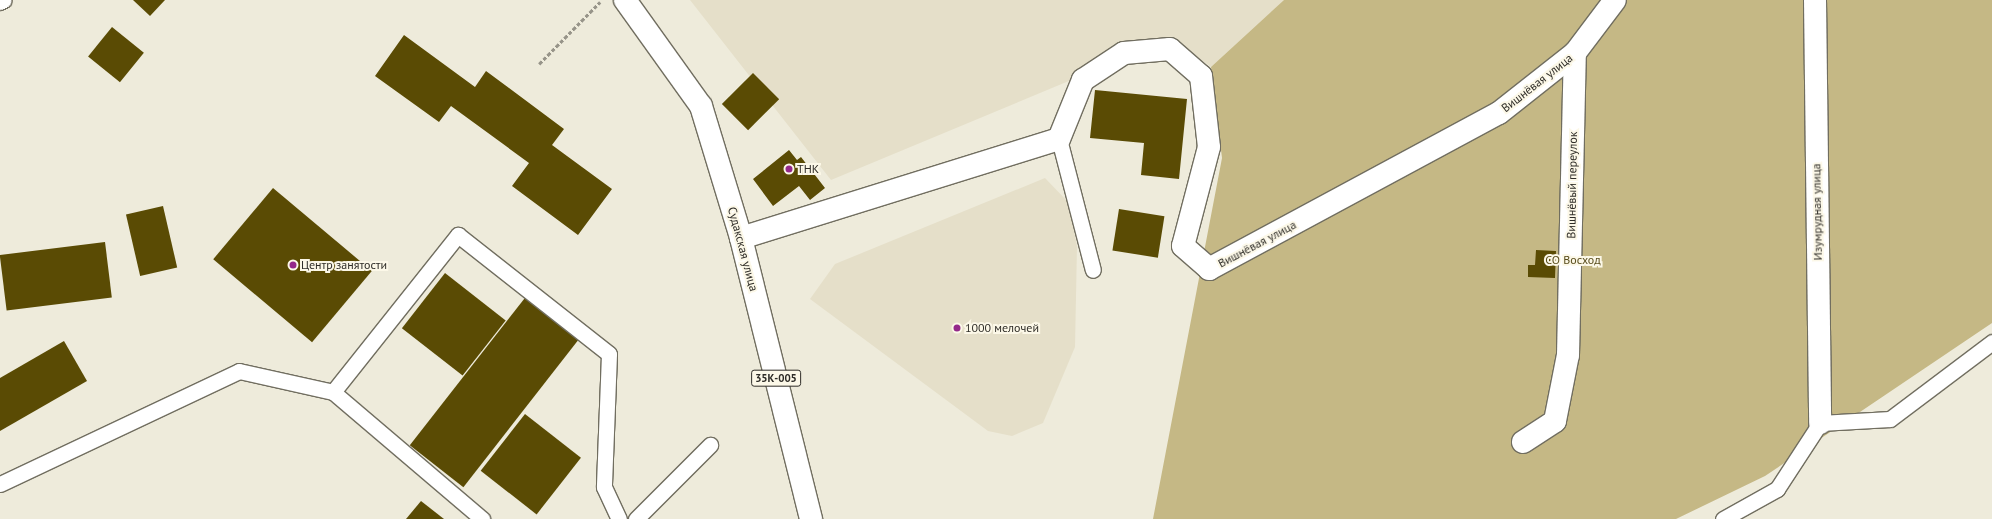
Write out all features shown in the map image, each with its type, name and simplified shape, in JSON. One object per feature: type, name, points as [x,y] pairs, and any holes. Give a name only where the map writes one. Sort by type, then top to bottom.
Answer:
[{"type":"street","name":"Судакская улица","points":[[625,0],[701,106],[741,238],[811,519]]},
{"type":"street","name":"Вишнёвая улица","points":[[1059,139],[1083,80],[1124,53],[1170,49],[1201,76],[1209,147],[1183,246],[1209,269],[1499,113],[1575,53],[1615,0]]},
{"type":"street","name":"Изумрудная улица","points":[[1814,0],[1820,423]]},
{"type":"street","name":"Вишнёвый переулок","points":[[1523,442],[1555,421],[1568,355],[1575,53]]},
{"type":"street","points":[[741,238],[1059,139]]},
{"type":"lane","points":[[0,2],[4,0]]},
{"type":"lane","points":[[1059,139],[1093,270]]},
{"type":"lane","points":[[333,392],[458,235],[609,354],[604,488],[619,519]]},
{"type":"lane","points":[[1723,519],[1777,489],[1820,423],[1890,419],[1992,342]]},
{"type":"lane","points":[[0,484],[239,371],[333,392],[482,519]]},
{"type":"lane","points":[[636,519],[710,445]]},
{"type":"path","points":[[539,64],[600,0]]},
{"type":"shaded area","points":[[690,0],[1284,0],[1211,67],[1172,38],[831,180]]},
{"type":"shaded area","points":[[1045,178],[1068,202],[1077,246],[1075,347],[1043,423],[1012,436],[988,431],[810,299],[835,264]]},
{"type":"green space","name":"СО Восход","points":[[1284,0],[1992,0],[1992,323],[1765,476],[1676,519],[1153,519],[1222,158],[1211,67]]},
{"type":"building","points":[[133,0],[165,0],[150,16]]},
{"type":"building","points":[[112,27],[144,53],[120,82],[88,57]]},
{"type":"building","points":[[404,35],[475,87],[486,71],[564,129],[552,145],[612,189],[578,235],[512,186],[529,163],[451,106],[439,122],[375,76]]},
{"type":"building","points":[[753,73],[779,99],[748,130],[722,104]]},
{"type":"building","points":[[1095,90],[1187,99],[1179,179],[1141,175],[1144,143],[1090,138]]},
{"type":"building","points":[[789,150],[797,160],[801,157],[825,188],[810,200],[799,186],[773,206],[753,179]]},
{"type":"building","name":"Центр занятости","points":[[273,188],[372,271],[312,342],[213,259]]},
{"type":"building","points":[[163,206],[177,267],[140,276],[126,215]]},
{"type":"building","points":[[1119,209],[1164,216],[1158,258],[1112,250]]},
{"type":"building","points":[[105,242],[112,298],[7,311],[0,255]]},
{"type":"building","points":[[1536,250],[1556,251],[1555,278],[1528,277],[1528,265],[1535,265]]},
{"type":"building","points":[[445,273],[506,320],[463,376],[402,328]]},
{"type":"building","points":[[528,294],[582,336],[463,487],[410,445]]},
{"type":"building","points":[[64,341],[87,381],[0,431],[0,378]]},
{"type":"building","points":[[525,414],[581,458],[537,514],[481,471]]},
{"type":"building","points":[[421,501],[444,519],[406,519]]},
{"type":"place","name":"ТНК","points":[[789,169]]},
{"type":"place","name":"Центр занятости","points":[[293,265]]},
{"type":"place","name":"1000 мелочей","points":[[957,328]]}]
